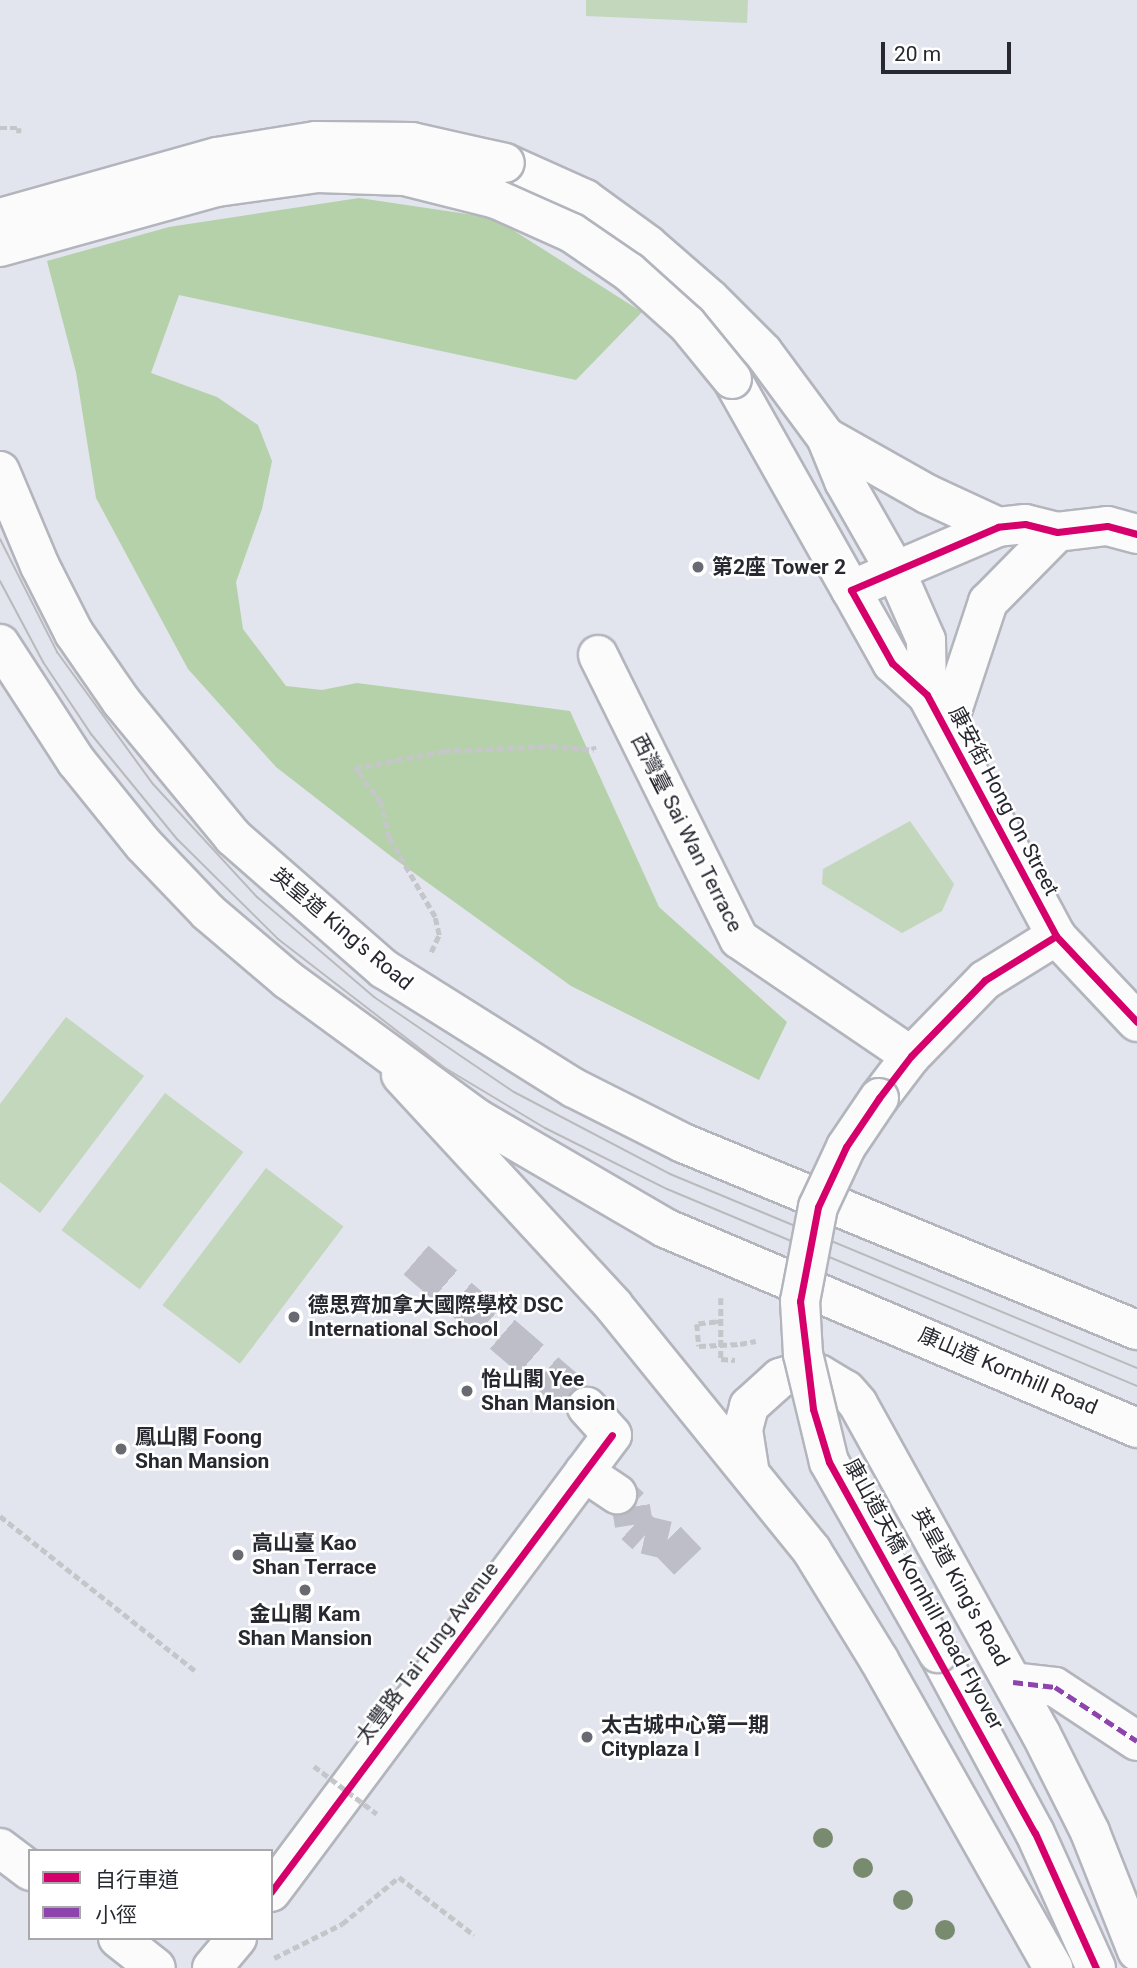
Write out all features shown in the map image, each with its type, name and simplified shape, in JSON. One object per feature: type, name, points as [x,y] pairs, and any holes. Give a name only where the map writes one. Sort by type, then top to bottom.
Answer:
[{"type":"main road","points":[[0,218],[217,157],[316,141],[412,142],[505,163],[585,200],[679,272],[762,352],[826,437],[927,494],[998,527]]},
{"type":"main road","name":"康安街 Hong On Street","points":[[0,247],[217,187],[318,173],[405,176],[496,199],[572,233],[629,272],[668,307],[732,379],[892,663],[927,695],[1056,936],[1137,1022]]},
{"type":"main road","name":"康安街 Hong On Street","points":[[826,437],[844,481],[896,572],[926,640],[927,695]]},
{"type":"main road","name":"英皇道 King's Road","points":[[0,471],[40,566],[74,633],[121,701],[233,837],[319,916],[395,977],[574,1088],[683,1143],[1137,1330]]},
{"type":"main road","points":[[851,590],[998,527],[1025,524],[1057,532],[1107,526],[1137,534]]},
{"type":"main road","points":[[946,729],[988,603],[1057,532]]},
{"type":"main road","name":"英皇道 King's Road","points":[[0,644],[76,761],[143,844],[208,912],[373,1046],[478,1119],[604,1196],[665,1228],[879,1317]]},
{"type":"main road","name":"西灣臺 Sai Wan Terrace","points":[[598,655],[738,939],[911,1056]]},
{"type":"main road","name":"康山道天橋 Kornhill Road Flyover","points":[[1056,936],[985,980],[911,1056],[879,1098],[846,1147],[818,1208],[800,1301],[803,1354],[829,1462],[938,1653],[1035,1833],[1096,1968]]},
{"type":"main road","name":"英皇道 King's Road","points":[[373,1046],[613,1305],[749,1468],[812,1551],[879,1660],[1053,1968]]},
{"type":"main road","name":"康山道 Kornhill Road","points":[[879,1317],[1137,1428]]},
{"type":"main road","name":"英皇道 King's Road","points":[[749,1468],[743,1429],[749,1406],[764,1389],[799,1372],[819,1374],[846,1390],[877,1433],[1013,1682],[1090,1832],[1137,1951]]},
{"type":"main road","name":"太豐路 Tai Fung Avenue","points":[[273,1889],[612,1435],[587,1407]]},
{"type":"main road","points":[[584,1472],[617,1494]]},
{"type":"main road","points":[[1013,1682],[1055,1687],[1137,1741]]},
{"type":"main road","name":"康山道天橋 Kornhill Road Flyover","points":[[1035,1833],[1062,1968]]},
{"type":"main road","points":[[0,1848],[28,1869]]},
{"type":"main road","points":[[121,1940],[156,1968]]},
{"type":"main road","points":[[212,1968],[235,1940]]},
{"type":"path","points":[[0,128],[19,128],[19,133]]},
{"type":"path","points":[[430,953],[439,935],[435,917],[389,838],[381,803],[355,768],[444,751],[551,746],[594,750],[592,741]]},
{"type":"path","points":[[721,1294],[722,1359],[746,1361]]},
{"type":"path","points":[[723,1322],[697,1324],[699,1346],[756,1341]]},
{"type":"path","points":[[0,1516],[197,1672]]},
{"type":"path","points":[[314,1766],[377,1814]]},
{"type":"path","points":[[275,1959],[342,1924],[399,1877],[474,1935]]},
{"type":"green space","points":[[586,0],[748,0],[747,23],[586,16]]},
{"type":"green space","points":[[359,198],[494,218],[642,312],[576,380],[179,295],[151,373],[217,397],[258,425],[272,461],[262,509],[236,582],[243,629],[286,686],[322,690],[357,683],[570,711],[659,907],[787,1022],[759,1080],[571,986],[392,857],[276,767],[188,669],[96,498],[76,372],[47,261],[169,227]]},
{"type":"green space","points":[[910,821],[954,884],[942,911],[902,933],[822,884],[823,869]]},
{"type":"green space","points":[[66,1017],[144,1076],[40,1213],[0,1182],[0,1104]]},
{"type":"green space","points":[[165,1093],[243,1152],[140,1289],[61,1230]]},
{"type":"green space","points":[[266,1168],[343,1226],[240,1364],[162,1305]]},
{"type":"tunnel","points":[[416,1260],[587,1407]]},
{"type":"tunnel","points":[[617,1494],[631,1507],[634,1525],[645,1535],[667,1540],[688,1562]]},
{"type":"tram line","points":[[0,539],[57,652],[153,784],[257,897],[374,997],[514,1092],[670,1174],[1137,1368]]},
{"type":"tram line","points":[[0,581],[43,662],[91,734],[177,839],[278,939],[445,1068],[545,1128],[667,1189],[1137,1386]]},
{"type":"marked path","points":[[1013,1682],[1055,1687],[1137,1741]]},
{"type":"cycle path","points":[[1137,534],[1107,526],[1057,532],[1025,524],[998,527],[851,590],[892,663],[927,695],[1056,936],[1137,1022]]},
{"type":"cycle path","points":[[1056,936],[985,980],[911,1056],[879,1098],[846,1147],[818,1207],[800,1301],[813,1409],[829,1462],[1035,1833],[1096,1968]]},
{"type":"cycle path","points":[[273,1889],[612,1435]]},
{"type":"place","name":"第2座 Tower 2","points":[[698,567]]},
{"type":"place","name":"德思齊加拿大國際學校 DSC International School","points":[[294,1317]]},
{"type":"place","name":"怡山閣 Yee Shan Mansion","points":[[467,1391]]},
{"type":"place","name":"鳳山閣 Foong Shan Mansion","points":[[121,1449]]},
{"type":"place","name":"高山臺 Kao Shan Terrace","points":[[238,1555]]},
{"type":"place","name":"金山閣 Kam Shan Mansion","points":[[305,1590]]},
{"type":"place","name":"太古城中心第一期 Cityplaza I","points":[[587,1737]]}]
